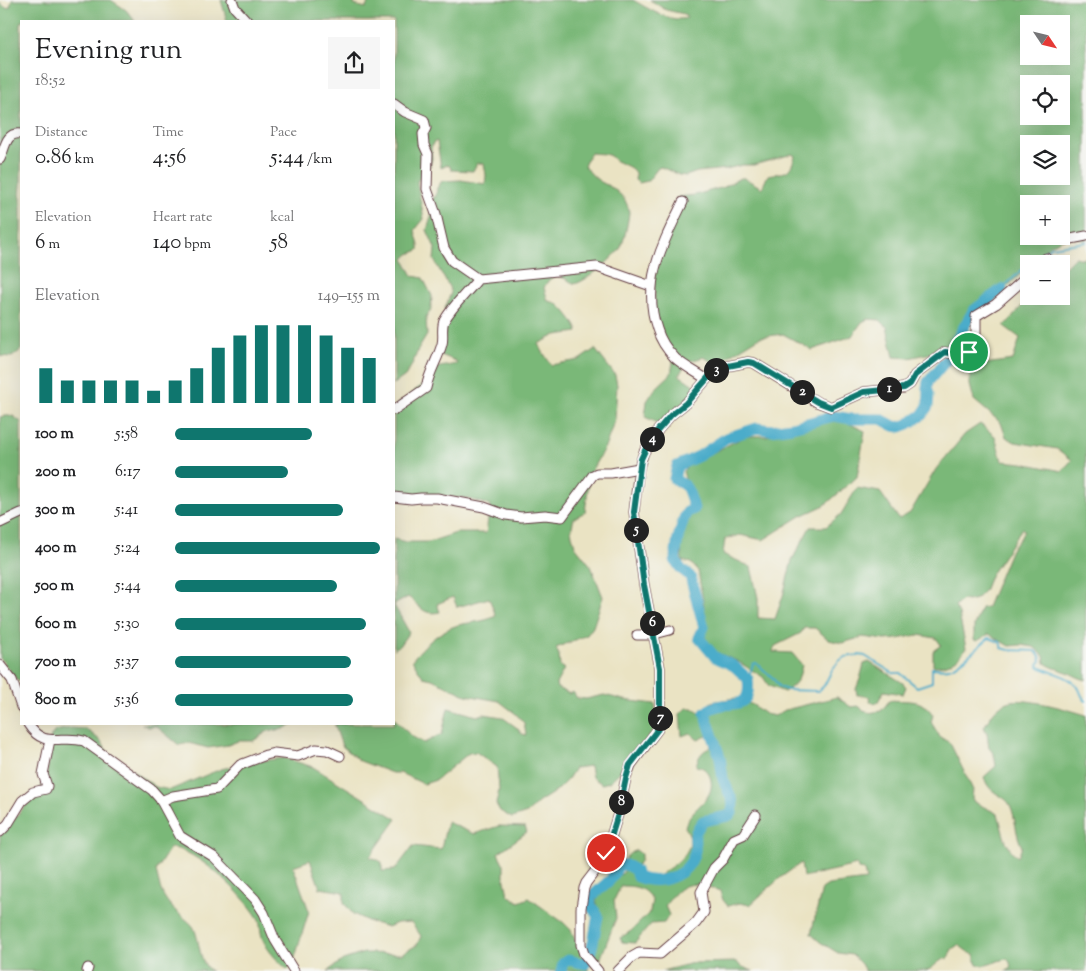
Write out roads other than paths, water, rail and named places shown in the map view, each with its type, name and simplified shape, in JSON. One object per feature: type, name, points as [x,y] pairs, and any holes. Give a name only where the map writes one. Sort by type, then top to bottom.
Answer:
[{"type":"street","points":[[232,0],[235,8],[247,20]]},
{"type":"street","points":[[395,105],[424,120],[426,128],[422,134],[428,154],[427,189],[436,214],[444,248],[452,261],[478,279],[597,268],[651,286]]},
{"type":"street","points":[[0,158],[10,137],[15,133],[20,134]]},
{"type":"street","points":[[683,202],[655,268],[651,286],[652,316],[660,337],[673,356],[706,379]]},
{"type":"street","points":[[1070,239],[1086,236]]},
{"type":"street","points":[[395,409],[426,388],[428,378],[442,344],[442,326],[444,321],[454,306],[478,279]]},
{"type":"street","points":[[598,971],[584,954],[580,938],[582,896],[586,883],[606,853],[630,765],[647,745],[659,725],[660,668],[644,585],[634,512],[639,468],[644,452],[658,430],[671,415],[686,403],[718,368],[742,363],[754,363],[818,402],[831,407],[864,392],[904,388],[910,384],[915,375],[945,352],[956,354],[969,352],[976,335],[976,316],[996,304],[1020,283]]},
{"type":"street","points":[[395,497],[411,500],[438,498],[457,500],[506,515],[522,517],[545,515],[562,517],[593,475],[639,468]]},
{"type":"street","points":[[0,523],[20,513]]},
{"type":"street","points":[[637,635],[654,634],[670,630]]},
{"type":"street","points":[[0,665],[12,680],[20,704]]},
{"type":"street","points":[[29,725],[38,736],[50,740],[75,739],[88,744],[144,782],[161,801],[180,836],[214,856],[255,900],[264,913],[276,940],[294,971]]},
{"type":"street","points":[[0,832],[8,824],[22,801],[33,792],[46,789],[47,786],[43,774],[50,740]]},
{"type":"street","points":[[161,801],[174,796],[217,789],[240,765],[274,753],[294,756],[316,748],[340,756]]},
{"type":"street","points":[[618,971],[632,957],[639,953],[660,954],[696,923],[704,912],[701,892],[714,868],[723,859],[734,839],[743,835],[756,815]]},
{"type":"waterway","points":[[1002,289],[1032,260],[1051,247],[1086,242]]},
{"type":"waterway","points":[[561,971],[563,963],[568,960],[585,964],[588,959],[598,916],[591,906],[590,898],[611,879],[619,865],[626,865],[635,870],[637,877],[646,880],[664,880],[672,877],[680,873],[692,860],[695,851],[696,833],[703,821],[728,816],[732,813],[733,802],[723,779],[720,757],[705,713],[712,708],[741,702],[746,698],[748,679],[734,666],[715,657],[699,638],[704,627],[690,576],[681,569],[675,560],[678,538],[684,518],[687,512],[694,509],[686,487],[674,479],[677,466],[699,456],[726,438],[757,428],[771,430],[792,427],[834,416],[851,419],[881,419],[900,427],[908,424],[922,415],[928,406],[928,382],[949,357],[953,346],[973,311],[1002,289]]},
{"type":"waterway","points":[[748,679],[753,664],[756,663],[773,678],[779,687],[787,690],[818,691],[824,686],[839,661],[845,657],[859,655],[865,656],[893,673],[900,673],[917,687],[932,682],[932,668],[953,666],[964,660],[989,638],[1000,642],[1002,648],[1009,650],[1035,651],[1040,656],[1039,667],[1070,680],[1078,687],[1086,701]]}]
